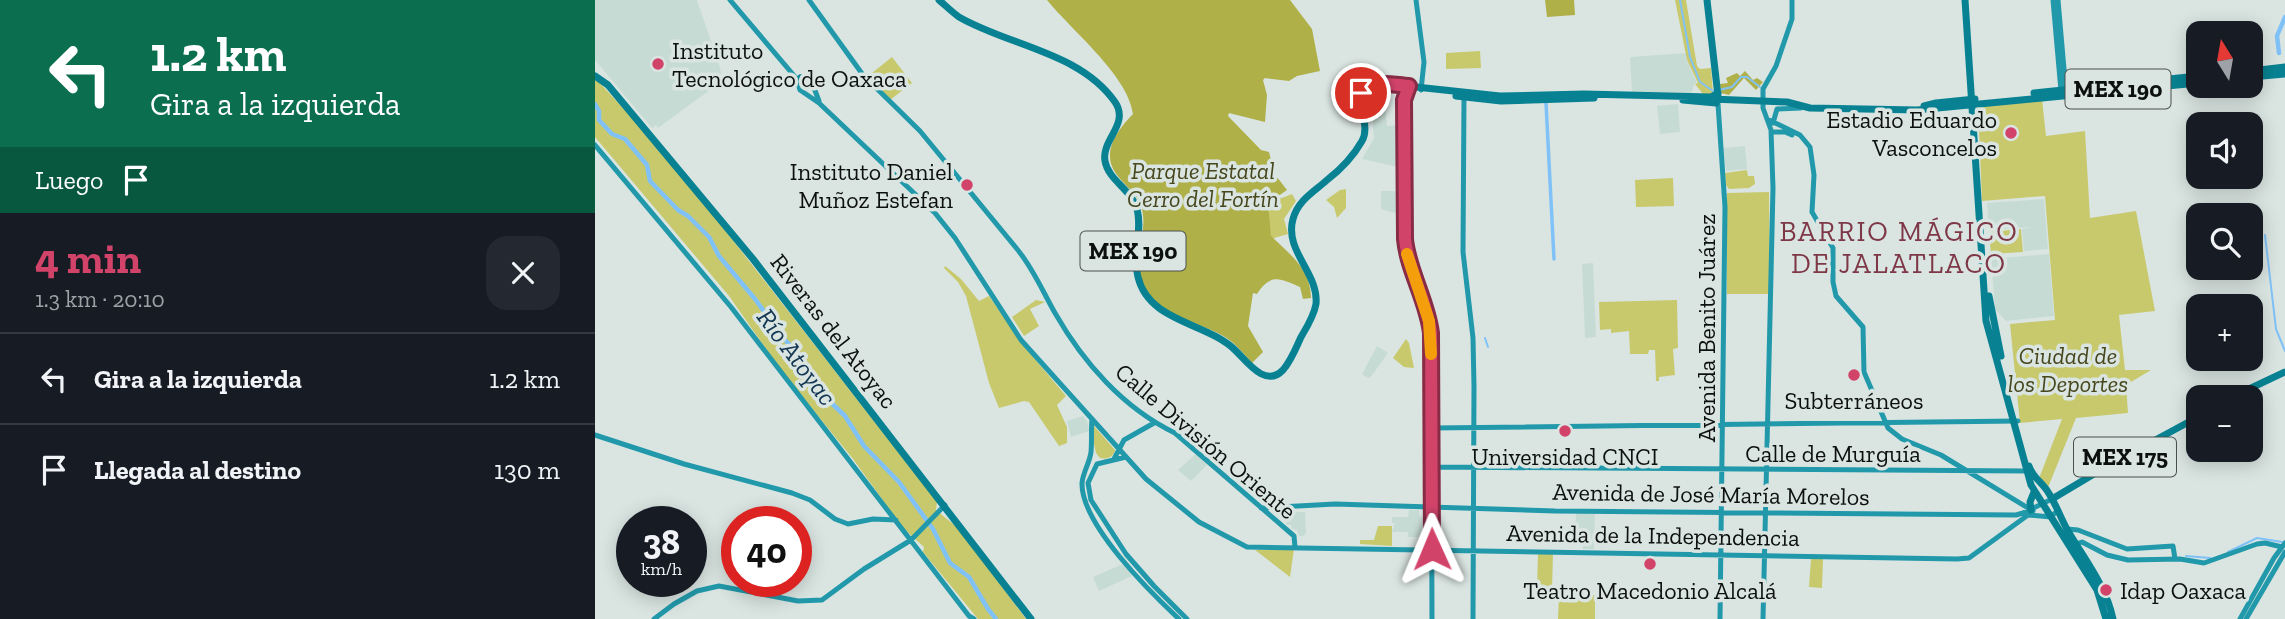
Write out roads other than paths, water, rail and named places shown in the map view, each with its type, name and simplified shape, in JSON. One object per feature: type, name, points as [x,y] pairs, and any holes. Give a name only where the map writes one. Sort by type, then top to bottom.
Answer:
[{"type":"main road","points":[[732,0],[799,80],[814,88],[819,103]]},
{"type":"main road","name":"Calle División Oriente","points":[[809,0],[870,83],[907,116],[1027,261],[1043,293],[1093,368],[1122,397],[1154,423],[1175,433],[1294,537],[1295,547]]},
{"type":"main road","name":"MEX 190","points":[[933,0],[959,20],[1067,66],[1110,100],[1116,111],[1116,121],[1102,149],[1102,163],[1134,211],[1132,261],[1140,291],[1161,313],[1218,339],[1263,379],[1279,377],[1287,371],[1319,307],[1317,286],[1294,234]]},
{"type":"main road","name":"MEX 190","points":[[939,0],[961,18],[1073,66],[1109,95],[1120,115],[1117,128],[1107,144],[1104,161],[1109,172],[1137,209],[1136,264],[1143,289],[1150,300],[1165,312],[1224,339],[1256,371],[1265,376],[1277,374],[1286,366],[1315,309],[1314,288],[1297,255],[1294,234]]},
{"type":"main road","points":[[1294,234],[1293,217],[1307,198],[1331,183],[1359,153],[1368,138],[1364,94],[1366,85],[1374,82],[1420,86],[1415,0]]},
{"type":"main road","points":[[1707,0],[1718,96]]},
{"type":"main road","points":[[1772,131],[1763,103],[1765,85],[1776,66],[1792,19],[1792,0]]},
{"type":"main road","points":[[1967,0],[1986,321],[2030,470],[2052,499],[2100,588],[2113,619]]},
{"type":"main road","points":[[2056,0],[2063,93]]},
{"type":"main road","points":[[2263,70],[2285,67]]},
{"type":"main road","points":[[595,70],[608,86]]},
{"type":"main road","points":[[2263,76],[2285,74]]},
{"type":"main road","name":"Riveras del Atoyac","points":[[595,76],[608,86],[731,230],[1031,619]]},
{"type":"main road","name":"MEX 190","points":[[1798,104],[1807,107],[1917,110],[2186,78]]},
{"type":"main road","points":[[799,80],[800,90],[819,103]]},
{"type":"main road","name":"MEX 190","points":[[2063,93],[2186,84]]},
{"type":"main road","name":"MEX 190","points":[[1364,94],[1378,86],[1420,86],[1464,95],[1584,94],[1679,98],[1718,96],[1763,103],[1926,106]]},
{"type":"main road","points":[[1408,87],[1404,100],[1405,239],[1407,255],[1429,321],[1432,619]]},
{"type":"main road","points":[[1464,95],[1465,282],[1473,341],[1473,619]]},
{"type":"main road","name":"Avenida Benito Juárez","points":[[1718,96],[1725,207],[1720,619]]},
{"type":"main road","points":[[1917,110],[1926,106],[1975,103],[1988,105],[2024,101],[2038,96]]},
{"type":"main road","name":"Avenida de la Independencia","points":[[819,103],[935,213],[955,237],[1021,340],[1126,457],[1163,494],[1199,522],[1251,549],[1473,549],[1969,558],[2016,523]]},
{"type":"main road","points":[[1763,619],[1772,275],[1772,131],[1777,109],[1807,107]]},
{"type":"main road","points":[[1767,118],[1800,135],[1810,147],[1814,165],[1811,204],[1814,217],[1833,248],[1833,282],[1836,296],[1863,327],[1864,372],[1880,401],[1884,422],[1897,436],[1931,449],[2030,506],[2057,526]]},
{"type":"main road","points":[[1772,131],[1785,132],[1805,141]]},
{"type":"main road","points":[[595,145],[731,307],[972,618]]},
{"type":"main road","points":[[2257,385],[2285,372]]},
{"type":"main road","points":[[1092,419],[1089,495],[1109,531],[1145,576],[1187,619]]},
{"type":"main road","points":[[1432,428],[2016,421]]},
{"type":"main road","points":[[2016,421],[2026,471],[2034,492],[2100,588],[2106,619]]},
{"type":"main road","points":[[1114,459],[1124,440],[1154,423]]},
{"type":"main road","name":"MEX 175","points":[[2052,499],[2186,423]]},
{"type":"main road","points":[[595,435],[684,464],[792,493],[810,500],[846,523],[873,519],[895,520]]},
{"type":"main road","points":[[1111,440],[1124,440]]},
{"type":"main road","points":[[1091,451],[1097,458],[1106,461]]},
{"type":"main road","points":[[1126,457],[1097,464],[1088,471],[1083,483],[1084,495],[1092,515],[1135,576],[1179,619]]},
{"type":"main road","name":"Calle de Murguía","points":[[1432,467],[2026,471]]},
{"type":"main road","points":[[2030,506],[2034,492]]},
{"type":"main road","points":[[2030,506],[2052,499]]},
{"type":"main road","name":"Avenida de José María Morelos","points":[[1261,508],[1335,504],[1474,509],[2016,514],[2030,506]]},
{"type":"main road","points":[[654,619],[691,595],[719,586],[797,601],[822,600],[863,569],[912,538],[945,505]]},
{"type":"main road","points":[[2051,517],[2057,511]]},
{"type":"main road","points":[[2016,514],[2016,523]]},
{"type":"main road","points":[[2016,523],[2028,515],[2051,517]]},
{"type":"main road","points":[[2067,529],[2078,530],[2127,550],[2173,546],[2175,559]]},
{"type":"main road","points":[[2076,544],[2082,542],[2107,555],[2128,560],[2175,559],[2204,563],[2248,546],[2265,543],[2284,547]]},
{"type":"main road","points":[[2242,619],[2250,612],[2284,547]]},
{"type":"main road","points":[[2242,619],[2284,547]]},
{"type":"main road","points":[[2250,612],[2254,619]]},
{"type":"waterway","points":[[1680,0],[1690,57],[1700,82],[1713,91]]},
{"type":"waterway","points":[[2279,53],[2277,36],[2285,17]]},
{"type":"waterway","points":[[1719,90],[1732,87],[1741,77],[1747,77],[1760,87]]},
{"type":"waterway","points":[[1546,103],[1554,259]]},
{"type":"waterway","name":"Río Atoyac","points":[[595,104],[599,111],[599,120],[612,134],[625,139],[647,165],[650,181],[709,237],[719,256],[798,353],[823,395],[845,416],[864,446],[899,482],[933,529],[950,563],[969,577],[996,619]]},
{"type":"waterway","points":[[2265,235],[2276,329],[2285,351]]},
{"type":"waterway","points":[[1485,338],[1488,347]]},
{"type":"waterway","points":[[2228,552],[2257,538],[2282,542]]},
{"type":"waterway","points":[[2186,556],[2210,558]]},
{"type":"place","name":"Instituto Tecnológico de Oaxaca","points":[[658,64]]},
{"type":"place","name":"Estadio Eduardo Vasconcelos","points":[[2011,133]]},
{"type":"place","name":"Instituto Daniel Muñoz Estefan","points":[[967,185]]},
{"type":"place","name":"Subterráneos","points":[[1854,375]]},
{"type":"place","name":"Universidad CNCI","points":[[1565,431]]},
{"type":"place","name":"Teatro Macedonio Alcalá","points":[[1650,564]]},
{"type":"place","name":"Idap Oaxaca","points":[[2106,590]]},
{"type":"district","name":"BARRIO MÁGICO DE JALATLACO","points":[[1899,247]]},
{"type":"park label","name":"Parque Estatal Cerro del Fortín","points":[[1203,184]]},
{"type":"park label","name":"Ciudad de los Deportes","points":[[2068,369]]}]
